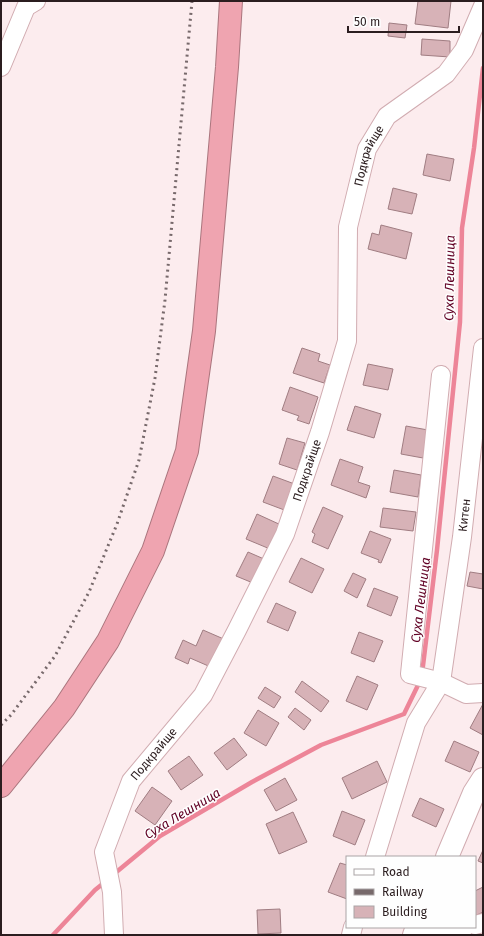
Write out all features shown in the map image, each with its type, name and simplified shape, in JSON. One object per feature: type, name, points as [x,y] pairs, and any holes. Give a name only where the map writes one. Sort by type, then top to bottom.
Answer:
[{"type":"highway","points":[[1,786],[64,708],[108,641],[153,552],[187,450],[204,331],[227,67],[231,1]]},
{"type":"street","points":[[2,62],[26,7],[36,1]]},
{"type":"street","name":"Подкрайще","points":[[114,935],[112,892],[104,852],[131,781],[203,695],[285,534],[320,432],[348,341],[348,227],[367,149],[387,116],[446,74],[464,50],[483,6]]},
{"type":"street","name":"Китен","points":[[375,856],[416,723],[441,682],[462,537],[483,348]]},
{"type":"street","points":[[441,375],[410,674],[441,682],[466,694],[483,693]]},
{"type":"street","points":[[447,856],[474,793],[483,778]]},
{"type":"street","points":[[430,935],[461,928]]},
{"type":"building","points":[[418,1],[451,1],[448,28],[415,24]]},
{"type":"building","points":[[389,23],[407,25],[405,38],[388,36]]},
{"type":"building","points":[[422,39],[450,41],[450,57],[421,55]]},
{"type":"building","points":[[427,154],[454,159],[450,181],[423,175]]},
{"type":"building","points":[[393,188],[417,194],[412,214],[388,209]]},
{"type":"building","points":[[381,225],[412,233],[406,259],[368,249],[372,233],[379,235]]},
{"type":"building","points":[[302,348],[320,354],[318,361],[330,365],[324,383],[293,373]]},
{"type":"building","points":[[368,364],[393,369],[388,390],[363,385]]},
{"type":"building","points":[[290,387],[318,397],[309,424],[297,420],[299,416],[282,410]]},
{"type":"building","points":[[355,406],[381,414],[374,438],[347,430]]},
{"type":"building","points":[[406,426],[428,430],[423,458],[401,454]]},
{"type":"building","points":[[287,438],[305,443],[297,470],[279,464]]},
{"type":"building","points":[[340,459],[363,467],[358,482],[370,486],[366,498],[331,485]]},
{"type":"building","points":[[394,470],[421,475],[418,497],[390,492]]},
{"type":"building","points":[[273,476],[300,486],[287,511],[263,502]]},
{"type":"building","points":[[323,507],[343,516],[328,549],[312,542],[315,534],[312,532]]},
{"type":"building","points":[[383,508],[416,512],[413,531],[380,527]]},
{"type":"building","points":[[257,514],[281,525],[270,549],[246,539]]},
{"type":"building","points":[[370,531],[391,539],[381,563],[378,562],[379,560],[361,553]]},
{"type":"building","points":[[248,552],[264,559],[253,583],[236,576]]},
{"type":"building","points":[[301,558],[324,569],[312,593],[289,582]]},
{"type":"building","points":[[470,572],[483,574],[483,589],[467,586]]},
{"type":"building","points":[[353,573],[366,579],[357,598],[344,591]]},
{"type":"building","points":[[374,588],[398,597],[391,616],[367,606]]},
{"type":"building","points":[[276,603],[296,612],[288,631],[267,622]]},
{"type":"building","points":[[203,630],[226,640],[213,668],[190,658],[188,664],[175,658],[183,640],[196,646]]},
{"type":"building","points":[[359,632],[383,641],[374,662],[351,653]]},
{"type":"building","points":[[357,676],[378,685],[367,710],[346,701]]},
{"type":"building","points":[[302,681],[329,701],[321,712],[295,692]]},
{"type":"building","points":[[265,687],[281,697],[274,708],[258,698]]},
{"type":"building","points":[[483,704],[483,735],[470,728]]},
{"type":"building","points":[[295,708],[311,720],[304,730],[288,717]]},
{"type":"building","points":[[258,710],[279,723],[266,746],[244,733]]},
{"type":"building","points":[[234,738],[247,755],[227,770],[214,753]]},
{"type":"building","points":[[454,741],[479,752],[470,772],[445,761]]},
{"type":"building","points":[[189,756],[203,775],[181,790],[168,771]]},
{"type":"building","points":[[377,761],[387,782],[352,799],[342,778]]},
{"type":"building","points":[[285,778],[297,800],[276,811],[264,790]]},
{"type":"building","points":[[152,787],[172,801],[155,825],[135,811]]},
{"type":"building","points":[[420,798],[444,809],[436,827],[412,816]]},
{"type":"building","points":[[342,811],[365,820],[355,845],[333,836]]},
{"type":"building","points":[[293,812],[307,842],[279,854],[266,824]]},
{"type":"building","points":[[483,850],[483,863],[478,861]]},
{"type":"building","points":[[340,863],[346,865],[346,899],[328,892]]},
{"type":"building","points":[[483,887],[483,912],[476,916],[476,890]]},
{"type":"building","points":[[280,909],[281,933],[258,934],[257,910]]},
{"type":"waterway","name":"Суха Лешница","points":[[422,674],[437,550],[460,322],[462,228],[474,148],[483,68]]},
{"type":"waterway","name":"Суха Лешница","points":[[114,874],[160,836],[252,782],[321,745],[404,714],[420,681]]},
{"type":"waterway","name":"Суха Лешница","points":[[53,935],[95,890],[105,882]]},
{"type":"railway","points":[[1,725],[11,715],[55,656],[89,592],[117,524],[139,460],[155,378],[165,300],[192,1]]}]
